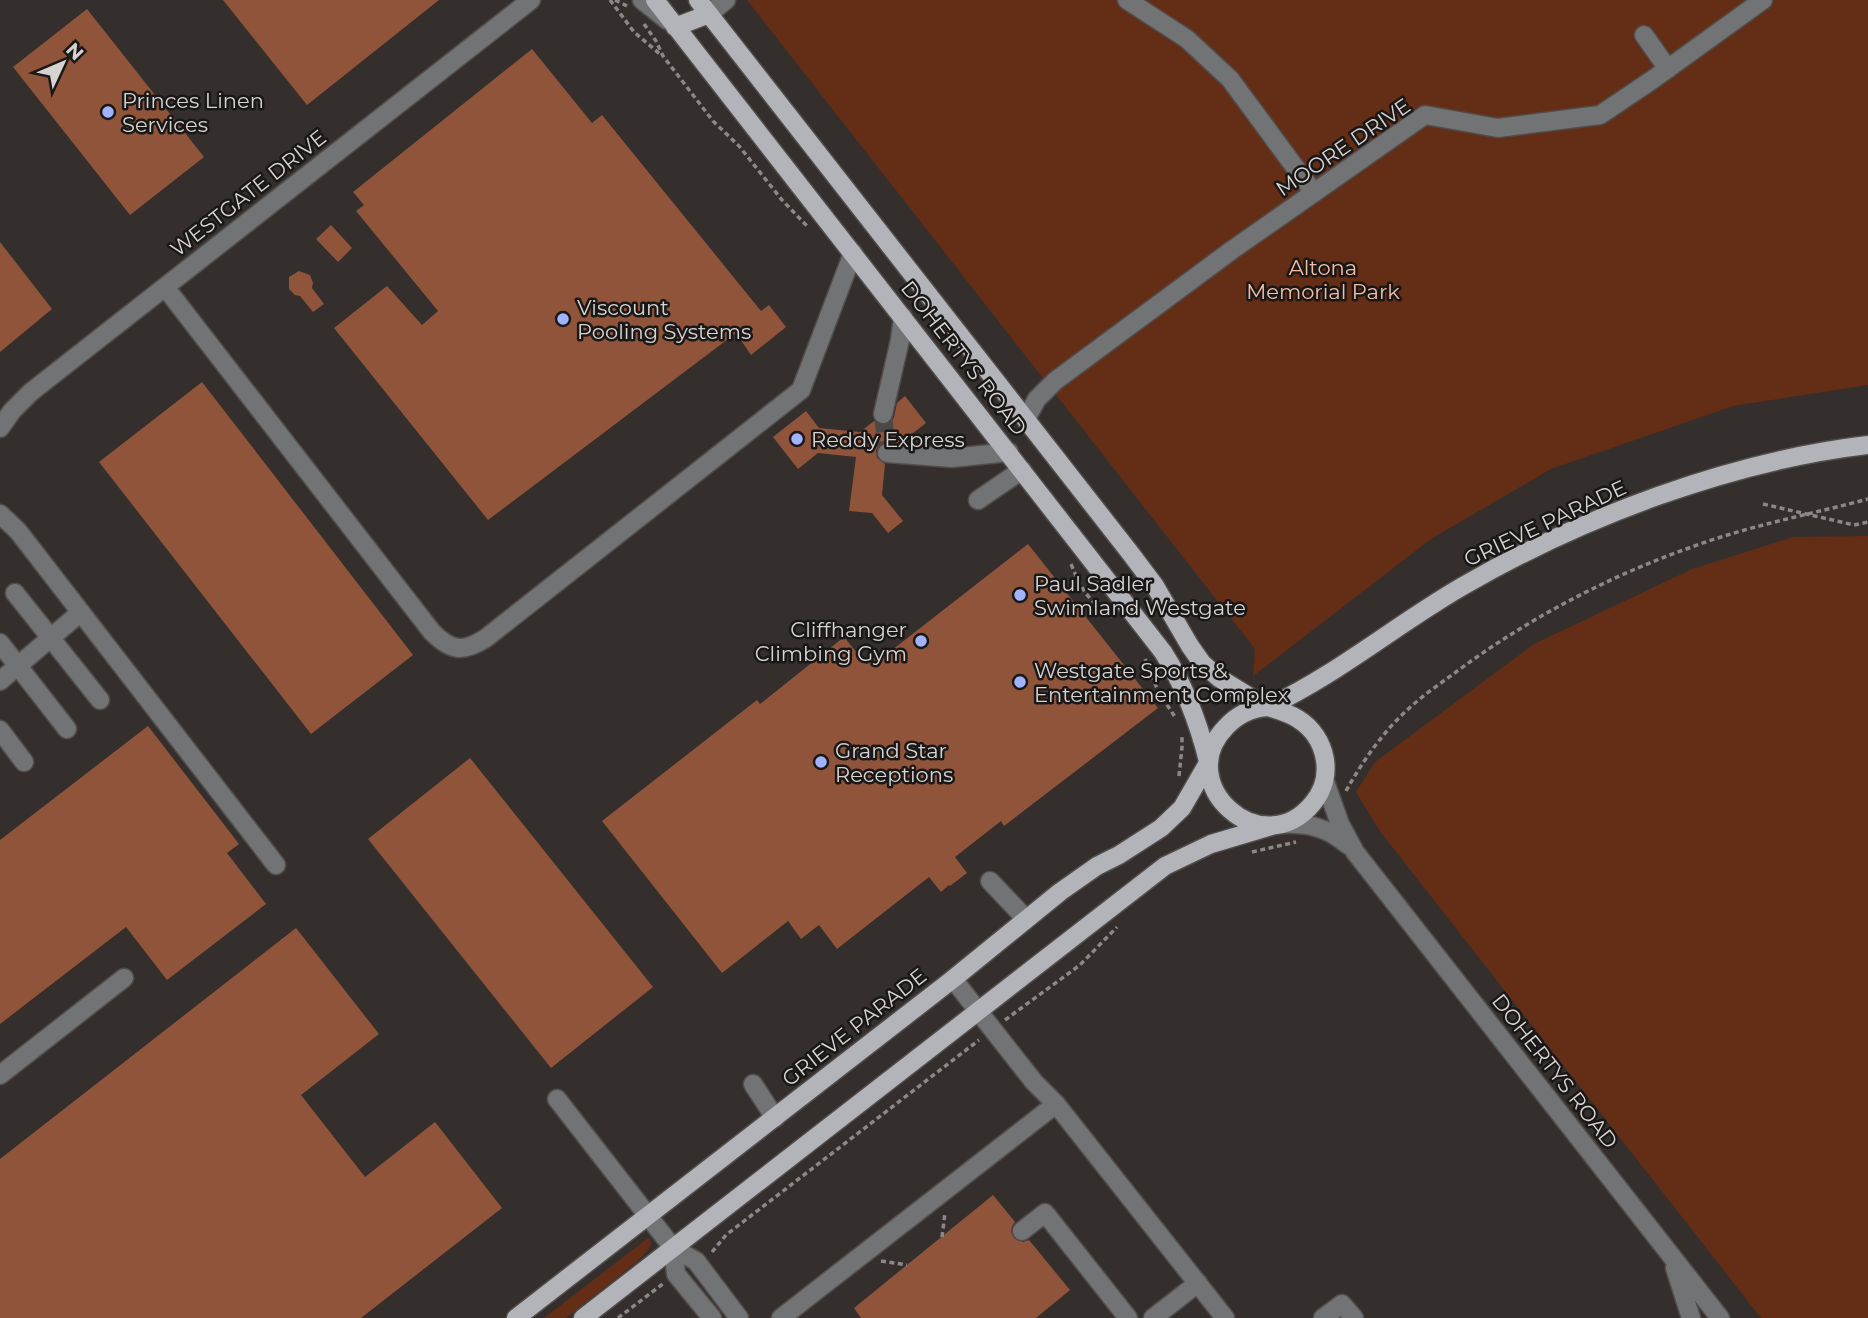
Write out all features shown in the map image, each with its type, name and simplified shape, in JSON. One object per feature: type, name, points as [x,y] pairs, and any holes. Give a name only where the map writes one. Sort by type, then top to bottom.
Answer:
[{"type":"main road","name":"DOHERTYS ROAD","points":[[655,0],[1009,452],[1168,660],[1196,717],[1208,762]]},
{"type":"main road","points":[[675,27],[691,0]]},
{"type":"main road","name":"DOHERTYS ROAD","points":[[704,7],[1142,569],[1202,663],[1219,678],[1267,707]]},
{"type":"main road","points":[[675,27],[704,7]]},
{"type":"main road","name":"GRIEVE PARADE","points":[[1267,707],[1321,678],[1460,587],[1559,536],[1674,490],[1796,457],[1868,445]]},
{"type":"main road","points":[[583,1318],[1165,866],[1211,844],[1278,825],[1292,821],[1305,812],[1317,798],[1326,777],[1323,751],[1311,731],[1294,717],[1267,707],[1244,713],[1227,725],[1217,737],[1208,762],[1214,788],[1227,808],[1248,822],[1260,826],[1278,825]]},
{"type":"main road","name":"GRIEVE PARADE","points":[[516,1318],[953,979],[1077,879],[1170,821],[1187,801],[1208,762]]},
{"type":"street","name":"WESTGATE DRIVE","points":[[0,428],[31,392],[531,0]]},
{"type":"street","points":[[642,0],[675,27]]},
{"type":"street","points":[[704,7],[726,0]]},
{"type":"street","points":[[1127,0],[1187,39],[1230,79],[1314,193]]},
{"type":"street","name":"MOORE DRIVE","points":[[1026,419],[1037,399],[1055,381],[1232,250],[1425,115],[1497,128],[1600,115],[1763,0]]},
{"type":"street","points":[[1644,35],[1668,69]]},
{"type":"street","points":[[165,288],[432,632],[444,644],[458,648],[473,646],[486,638],[801,390],[853,253]]},
{"type":"street","points":[[883,414],[903,317]]},
{"type":"street","points":[[887,453],[952,458],[1009,452]]},
{"type":"street","points":[[978,500],[1022,470]]},
{"type":"street","points":[[0,514],[18,531],[276,865]]},
{"type":"street","points":[[15,593],[100,700]]},
{"type":"street","points":[[0,681],[80,612]]},
{"type":"street","points":[[0,643],[67,729]]},
{"type":"street","points":[[0,730],[24,762]]},
{"type":"street","name":"DOHERTYS ROAD","points":[[1326,777],[1335,811],[1355,852],[1720,1318]]},
{"type":"street","name":"DOHERTYS ROAD","points":[[1278,825],[1308,824],[1320,827],[1340,838],[1355,852]]},
{"type":"street","points":[[990,881],[1026,919]]},
{"type":"street","points":[[0,1075],[124,978]]},
{"type":"street","points":[[953,979],[1034,1082],[1056,1104],[1225,1318]]},
{"type":"street","points":[[753,1084],[775,1118]]},
{"type":"street","points":[[557,1099],[673,1248],[695,1261],[739,1318]]},
{"type":"street","points":[[781,1318],[1056,1104]]},
{"type":"street","points":[[1022,1231],[1045,1213],[1128,1318]]},
{"type":"street","points":[[673,1248],[676,1274],[712,1318]]},
{"type":"street","points":[[1668,1252],[1691,1318]]},
{"type":"street","points":[[1153,1318],[1198,1283]]},
{"type":"street","points":[[1323,1318],[1342,1304],[1354,1318]]},
{"type":"path","points":[[610,0],[640,38],[663,56]]},
{"type":"path","points":[[1335,811],[1353,777],[1403,714],[1471,661],[1528,624],[1609,581],[1690,547],[1768,523],[1868,499]]},
{"type":"path","points":[[1763,504],[1854,525],[1868,522]]},
{"type":"path","points":[[1141,652],[1158,691],[1178,721]]},
{"type":"path","points":[[1177,781],[1182,747],[1181,728]]},
{"type":"path","points":[[1248,852],[1304,839],[1313,835],[1320,827]]},
{"type":"path","points":[[726,1236],[1080,965],[1119,925]]},
{"type":"path","points":[[618,1318],[676,1274]]},
{"type":"green space","name":"Altona Memorial Park","points":[[747,0],[1868,0],[1868,385],[1733,406],[1551,469],[1431,539],[1253,676],[1255,649]]},
{"type":"green space","points":[[1868,536],[1868,1318],[1761,1318],[1379,830],[1356,792],[1375,762],[1534,644],[1692,569],[1793,537]]},
{"type":"green space","points":[[648,1238],[651,1243],[649,1248],[639,1260],[566,1318],[544,1318]]},
{"type":"building","points":[[223,0],[439,0],[307,105]]},
{"type":"building","name":"Princes Linen Services","points":[[87,9],[204,157],[130,215],[13,67]]},
{"type":"building","name":"Viscount Pooling Systems","points":[[532,49],[592,123],[602,115],[761,311],[769,305],[786,327],[751,355],[736,333],[488,520],[334,328],[387,286],[422,325],[438,311],[356,211],[364,205],[353,192]]},
{"type":"building","points":[[331,225],[352,248],[338,262],[316,239]]},
{"type":"building","points":[[0,242],[52,309],[0,352]]},
{"type":"building","points":[[299,271],[310,275],[312,288],[324,304],[313,312],[300,296],[289,289],[289,277]]},
{"type":"building","points":[[202,382],[413,655],[311,734],[99,462]]},
{"type":"building","points":[[905,396],[926,423],[900,443],[883,443],[876,451],[877,458],[885,464],[882,495],[903,521],[888,533],[872,513],[849,511],[856,457],[818,453],[798,469],[773,437],[806,411],[819,428],[860,432],[874,421],[886,425],[894,417],[897,403]]},
{"type":"building","name":"Grand Star Receptions","points":[[1028,544],[1158,708],[1004,826],[1001,821],[955,857],[967,873],[941,892],[929,877],[837,949],[819,925],[801,939],[788,921],[722,973],[602,821],[757,700],[760,704],[844,637],[866,664],[880,653],[883,657]]},
{"type":"building","points":[[148,726],[239,844],[227,853],[266,904],[167,980],[126,927],[0,1024],[0,840]]},
{"type":"building","points":[[470,758],[653,987],[551,1068],[368,839]]},
{"type":"building","points":[[296,928],[379,1034],[301,1095],[365,1177],[435,1122],[502,1208],[361,1318],[0,1318],[0,1159]]},
{"type":"building","points":[[993,1195],[1015,1222],[1011,1232],[1014,1238],[1023,1242],[1029,1240],[1070,1290],[1036,1318],[861,1318],[854,1308]]},
{"type":"tunnel","points":[[883,414],[887,453]]},
{"type":"place","name":"Princes Linen Services","points":[[108,112]]},
{"type":"place","name":"Viscount Pooling Systems","points":[[563,319]]},
{"type":"place","name":"Reddy Express","points":[[797,439]]},
{"type":"place","name":"Paul Sadler Swimland Westgate","points":[[1020,595]]},
{"type":"place","name":"Cliffhanger Climbing Gym","points":[[921,641]]},
{"type":"place","name":"Westgate Sports & Entertainment Complex","points":[[1020,682]]},
{"type":"place","name":"Grand Star Receptions","points":[[821,762]]}]
